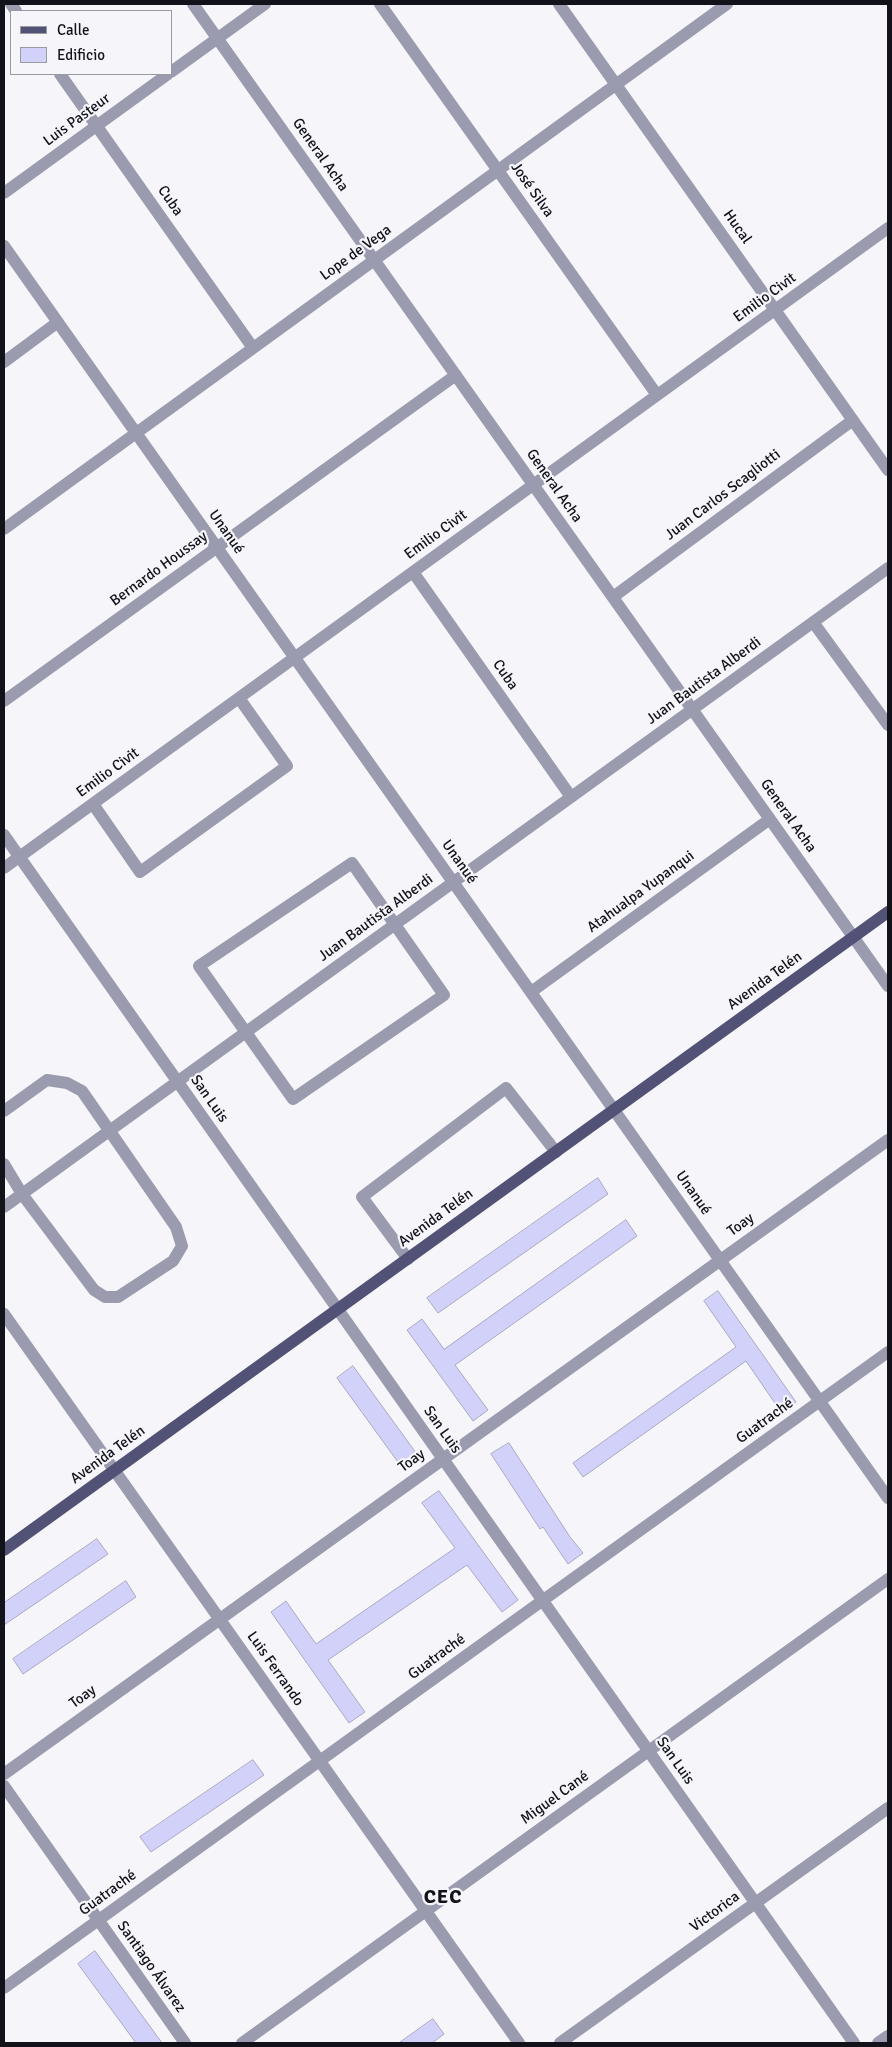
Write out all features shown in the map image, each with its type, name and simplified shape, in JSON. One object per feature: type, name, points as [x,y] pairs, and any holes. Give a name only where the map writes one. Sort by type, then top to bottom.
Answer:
[{"type":"main road","name":"Avenida Telén","points":[[4,1550],[888,912]]},
{"type":"street","name":"General Acha","points":[[193,4],[888,986]]},
{"type":"street","points":[[172,71],[265,4]]},
{"type":"street","name":"José Silva","points":[[380,4],[657,395]]},
{"type":"street","name":"Hucal","points":[[559,4],[888,470]]},
{"type":"street","name":"Lope de Vega","points":[[4,529],[727,4]]},
{"type":"street","name":"Cuba","points":[[61,75],[253,348]]},
{"type":"street","name":"Luis Pasteur","points":[[4,193],[167,75]]},
{"type":"street","name":"Emilio Civit","points":[[4,868],[888,228]]},
{"type":"street","name":"Unanué","points":[[4,246],[888,1498]]},
{"type":"street","points":[[4,362],[58,322]]},
{"type":"street","name":"Bernardo Houssay","points":[[4,701],[456,375]]},
{"type":"street","name":"Juan Carlos Scagliotti","points":[[613,597],[853,420]]},
{"type":"street","name":"Juan Bautista Alberdi","points":[[4,1207],[888,568]]},
{"type":"street","name":"Cuba","points":[[413,572],[571,797]]},
{"type":"street","points":[[813,622],[888,725]]},
{"type":"street","points":[[93,804],[140,872],[287,766],[239,698]]},
{"type":"street","name":"Atahualpa Yupanqui","points":[[531,992],[770,819]]},
{"type":"street","name":"San Luis","points":[[4,835],[854,2043]]},
{"type":"street","points":[[352,863],[444,995],[293,1099],[245,1032],[199,966],[352,863]]},
{"type":"street","points":[[4,1111],[47,1080],[67,1083],[82,1091],[176,1228],[182,1246],[173,1261],[118,1297],[105,1296],[94,1290],[22,1194],[4,1164]]},
{"type":"street","points":[[408,1259],[362,1197],[506,1088],[556,1152]]},
{"type":"street","name":"Toay","points":[[4,1774],[888,1140]]},
{"type":"street","name":"Luis Ferrando","points":[[4,1314],[519,2043]]},
{"type":"street","name":"Guatraché","points":[[4,1988],[888,1352]]},
{"type":"street","name":"Miguel Cané","points":[[242,2043],[888,1579]]},
{"type":"street","name":"Santiago Álvarez","points":[[4,1786],[186,2043]]},
{"type":"street","name":"Victorica","points":[[560,2043],[888,1808]]},
{"type":"street","points":[[878,2043],[888,2036]]},
{"type":"building","points":[[598,1178],[608,1194],[438,1313],[427,1298]]},
{"type":"building","points":[[626,1220],[637,1236],[455,1365],[488,1410],[473,1421],[407,1330],[422,1319],[444,1349]]},
{"type":"building","points":[[718,1291],[796,1402],[781,1412],[746,1361],[583,1477],[573,1463],[736,1347],[704,1301]]},
{"type":"building","points":[[353,1366],[419,1457],[403,1469],[337,1378]]},
{"type":"building","points":[[509,1443],[570,1537],[583,1553],[568,1564],[543,1527],[540,1529],[491,1454]]},
{"type":"building","points":[[439,1491],[518,1600],[502,1612],[467,1565],[328,1660],[365,1712],[349,1723],[271,1612],[286,1601],[316,1644],[455,1548],[422,1503]]},
{"type":"building","points":[[97,1539],[108,1554],[4,1625],[4,1603]]},
{"type":"building","points":[[126,1581],[136,1597],[23,1674],[13,1659]]},
{"type":"building","points":[[253,1760],[264,1775],[151,1852],[140,1837]]},
{"type":"building","points":[[95,1951],[162,2043],[136,2043],[78,1964]]},
{"type":"building","points":[[433,2019],[444,2034],[432,2043],[399,2043]]},
{"type":"district","name":"CEC","points":[[443,1898]]}]
